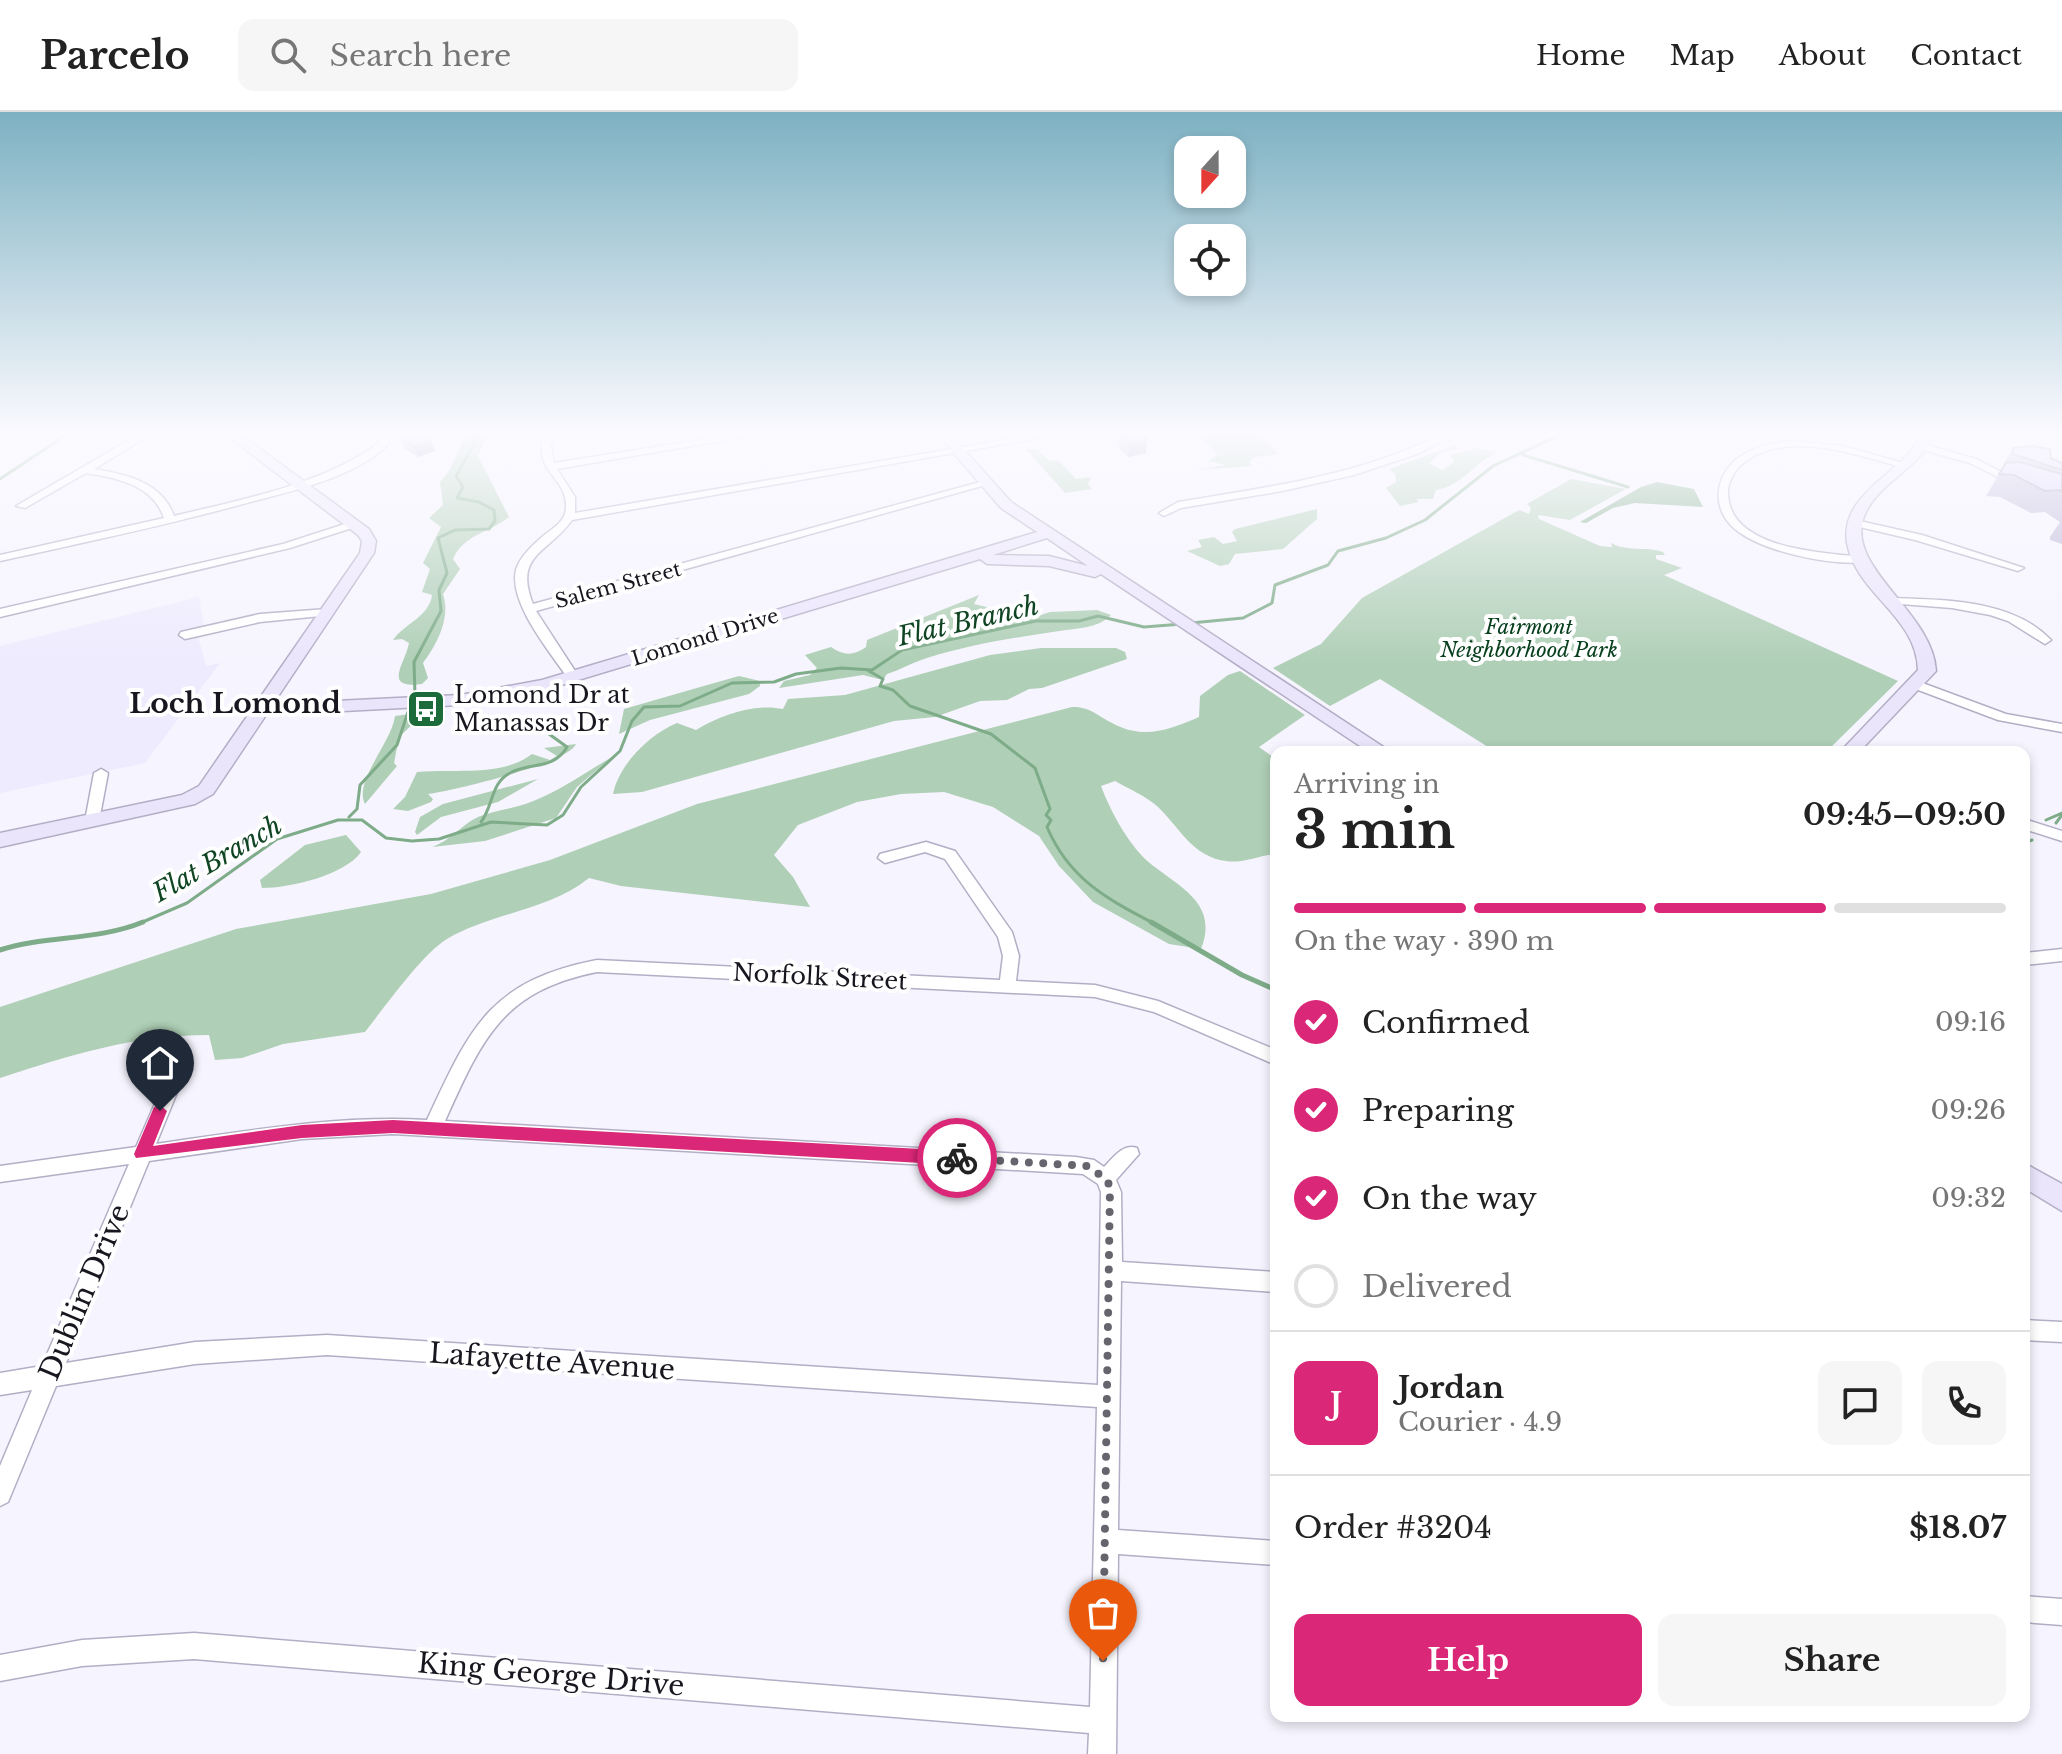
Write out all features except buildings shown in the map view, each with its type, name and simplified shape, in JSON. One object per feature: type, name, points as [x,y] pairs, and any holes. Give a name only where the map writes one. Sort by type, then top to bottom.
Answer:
[{"type":"main road","points":[[0,840],[188,800],[206,790],[370,547],[368,537],[337,512]]},
{"type":"main road","points":[[1016,512],[1049,533]]},
{"type":"main road","points":[[1855,746],[1917,685],[1927,671],[1928,656],[1862,560],[1854,539],[1860,512]]},
{"type":"main road","name":"Lomond Drive","points":[[262,710],[460,700],[573,677],[1049,533],[1373,746]]},
{"type":"main road","name":"Lomond Drive","points":[[954,562],[1008,558],[1049,561],[1093,571],[1128,585]]},
{"type":"main road","points":[[2030,1178],[2062,1199]]},
{"type":"street","points":[[167,512],[170,520]]},
{"type":"street","points":[[0,558],[199,512]]},
{"type":"street","points":[[569,517],[570,512]]},
{"type":"street","points":[[573,677],[529,609],[520,589],[523,564],[569,517],[601,512]]},
{"type":"street","name":"Salem Street","points":[[529,609],[883,512]]},
{"type":"street","points":[[1728,512],[1738,527],[1755,538],[1798,553],[1862,560]]},
{"type":"street","points":[[1855,523],[1918,537],[2018,568]]},
{"type":"street","points":[[0,613],[286,546],[354,524]]},
{"type":"street","points":[[1892,601],[1988,612],[2020,623],[2045,640]]},
{"type":"street","points":[[185,635],[260,618],[327,613]]},
{"type":"street","points":[[1917,685],[2003,717],[2062,728]]},
{"type":"street","points":[[92,821],[101,773]]},
{"type":"street","points":[[2030,826],[2062,836]]},
{"type":"street","points":[[885,858],[926,847],[950,855],[1006,936],[1011,956],[1007,987]]},
{"type":"street","points":[[2030,958],[2062,955]]},
{"type":"street","name":"Norfolk Street","points":[[433,1128],[466,1057],[494,1014],[531,985],[562,972],[597,966],[1095,991],[1139,1001],[1270,1056]]},
{"type":"street","name":"Dublin Drive","points":[[0,1494],[169,1090]]},
{"type":"street","points":[[0,1174],[302,1131],[363,1127],[433,1128],[1087,1166],[1105,1178],[1111,1192],[1102,1754]]},
{"type":"street","points":[[1105,1178],[1130,1154]]},
{"type":"street","points":[[1111,1271],[1270,1282]]},
{"type":"street","points":[[2030,1330],[2062,1332]]},
{"type":"street","name":"Lafayette Avenue","points":[[0,1384],[195,1353],[327,1345],[1107,1397]]},
{"type":"street","points":[[1105,1541],[1270,1553]]},
{"type":"street","points":[[2030,1609],[2062,1612]]},
{"type":"street","name":"King George Drive","points":[[0,1668],[82,1653],[194,1646],[1103,1721]]},
{"type":"shaded area","points":[[1598,512],[1606,512],[1586,523],[1580,522]]},
{"type":"shaded area","points":[[199,597],[204,627],[196,629],[206,666],[220,663],[145,763],[0,793],[0,646]]},
{"type":"green space","points":[[436,512],[506,512],[509,517],[470,539],[453,559],[460,569],[443,594],[444,621],[423,663],[428,678],[422,684],[410,685],[399,679],[409,643],[402,639],[393,640],[430,603],[432,595],[422,592],[430,569],[423,563],[441,527],[429,518]]},
{"type":"green space","points":[[1317,512],[1317,519],[1283,549],[1235,554],[1229,564],[1220,566],[1187,551],[1202,547],[1198,540],[1214,537],[1223,544],[1237,541],[1232,532]]},
{"type":"green space","name":"Fairmont Neighborhood Park","points":[[1516,512],[1585,512],[1570,520],[1538,515],[1539,519],[1600,546],[1612,547],[1611,543],[1663,552],[1665,555],[1656,555],[1656,559],[1682,568],[1664,575],[1898,681],[1832,746],[1486,746],[1380,679],[1330,706],[1273,668],[1321,644],[1362,598]]},
{"type":"green space","points":[[979,595],[974,604],[1008,612],[1023,621],[1050,612],[1097,610],[1111,615],[1090,626],[995,641],[944,653],[887,674],[883,680],[863,675],[779,688],[784,681],[810,675],[817,668],[805,655],[831,647],[848,654],[857,652],[866,647],[867,640]]},
{"type":"green space","points":[[1041,648],[1116,648],[1125,652],[1127,659],[1042,688],[1029,689],[1007,700],[980,701],[935,717],[894,721],[642,792],[613,794],[622,772],[637,751],[677,723],[696,730],[738,712],[761,708],[783,709],[788,699],[845,695],[990,655]]},
{"type":"green space","points":[[1240,671],[1305,715],[1259,747],[1270,755],[1270,855],[1226,861],[1205,854],[1148,799],[1115,781],[1101,786],[1136,849],[1199,905],[1205,932],[1201,949],[1169,944],[1093,902],[1059,866],[1039,836],[993,807],[944,792],[901,794],[857,802],[798,825],[774,855],[793,877],[810,907],[621,886],[589,878],[574,889],[539,905],[482,923],[447,939],[416,968],[365,1032],[283,1044],[242,1058],[215,1060],[209,1035],[154,1038],[77,1054],[0,1078],[0,1007],[236,929],[431,894],[550,860],[697,804],[1072,707],[1089,710],[1134,731],[1166,729],[1199,717],[1200,696],[1228,675]]},
{"type":"green space","points":[[739,676],[760,681],[760,686],[749,694],[650,720],[619,734],[624,709]]},
{"type":"green space","points":[[417,713],[416,721],[399,737],[394,763],[397,766],[365,804],[363,795],[368,773],[395,716]]},
{"type":"green space","points":[[576,744],[569,751],[553,759],[532,767],[428,794],[433,799],[431,802],[408,811],[393,809],[405,797],[417,772],[492,769],[520,762],[532,754],[550,760],[557,756],[544,748]]},
{"type":"green space","points":[[612,757],[577,787],[556,818],[485,841],[432,847],[478,817],[542,798]]},
{"type":"green space","points":[[538,779],[498,802],[441,817],[417,835],[415,832],[420,817],[443,804]]},
{"type":"green space","points":[[346,835],[361,852],[343,867],[301,883],[262,888],[260,880],[305,845]]},
{"type":"waterway","points":[[415,695],[414,662],[441,611],[439,590],[447,573],[438,538],[455,530],[489,529],[495,521],[494,512]]},
{"type":"waterway","name":"Flat Branch","points":[[1191,623],[1243,618],[1272,603],[1275,585],[1328,565],[1338,551],[1386,538],[1425,520],[1436,512]]},
{"type":"waterway","name":"Flat Branch","points":[[141,923],[187,903],[277,839],[338,820],[362,820],[386,838],[412,841],[439,839],[491,822],[547,825],[563,815],[581,787],[620,751],[632,721],[644,707],[680,706],[732,683],[774,682],[796,674],[841,668],[872,670],[902,650],[1036,621],[1079,621],[1098,616],[1144,627],[1182,624]]},
{"type":"waterway","points":[[869,671],[883,679],[880,686],[893,690],[910,706],[991,734],[1035,768],[1050,809],[1046,815],[1051,820],[1047,827],[1066,861],[1091,886],[1155,924]]},
{"type":"waterway","points":[[349,817],[357,809],[360,785],[397,745],[408,712]]},
{"type":"waterway","points":[[481,822],[504,777],[549,762],[562,754],[567,747],[549,734]]},
{"type":"waterway","points":[[2046,820],[2062,813]]},
{"type":"waterway","points":[[2056,823],[2062,815]]},
{"type":"waterway","points":[[1151,922],[1242,975],[1270,987]]},
{"type":"waterway","name":"Flat Branch","points":[[0,950],[108,932],[141,923]]},
{"type":"way so far","points":[[957,1158],[1087,1166],[1097,1171],[1110,1186],[1112,1230],[1103,1661]]},
{"type":"place","name":"Lomond Dr at Manassas Dr","points":[[426,709]]},
{"type":"district","name":"Loch Lomond","points":[[235,703]]},
{"type":"route","points":[[160,1111],[142,1154],[302,1131],[393,1126],[957,1158]]}]
